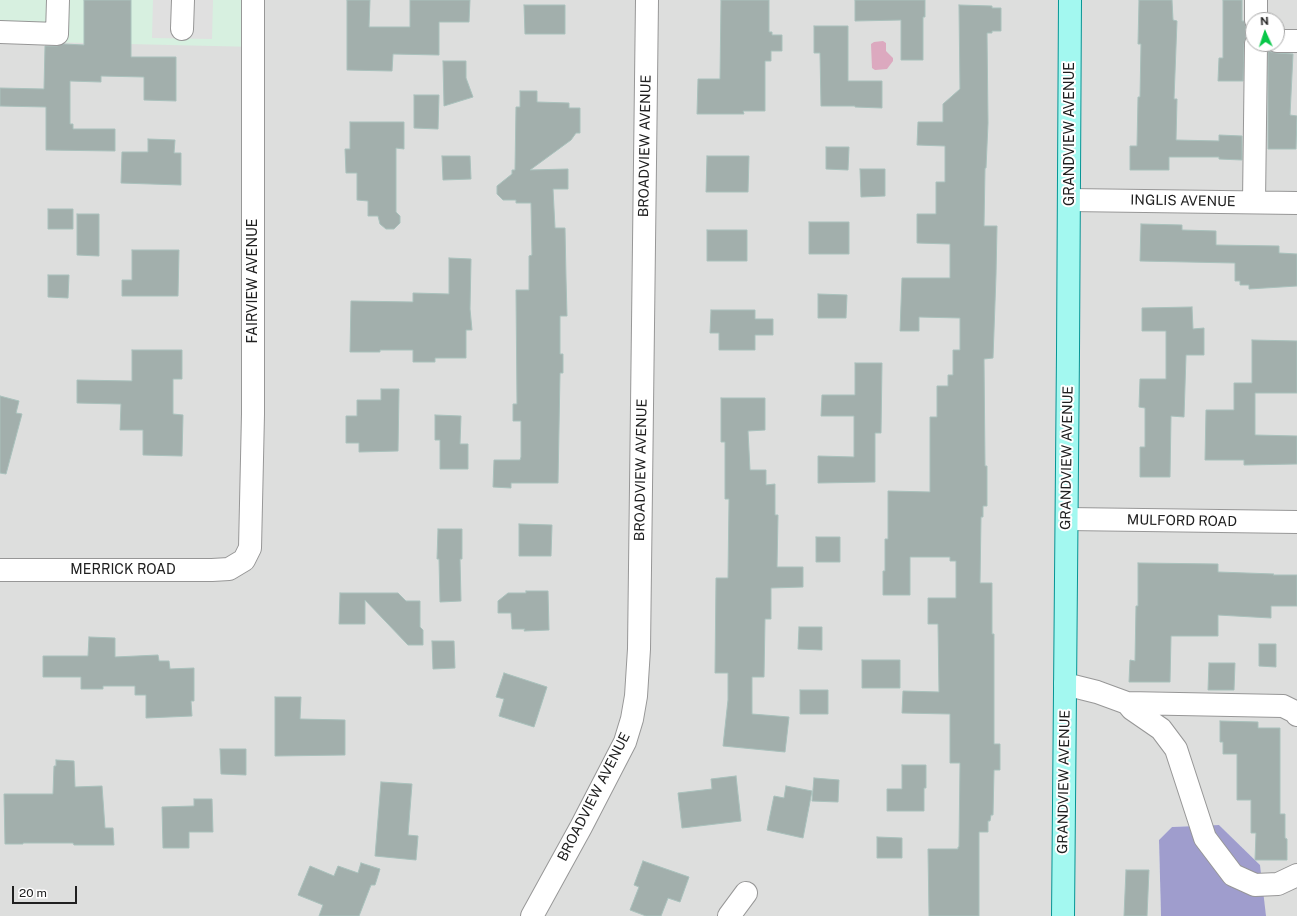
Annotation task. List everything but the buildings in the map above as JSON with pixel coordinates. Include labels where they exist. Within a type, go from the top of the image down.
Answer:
[{"type":"main road","name":"GRANDVIEW AVENUE","points":[[1063,916],[1070,0]]},
{"type":"street","points":[[0,32],[57,34],[58,0]]},
{"type":"street","points":[[182,0],[182,29]]},
{"type":"street","name":"FAIRVIEW AVENUE","points":[[244,560],[250,548],[251,534],[253,342],[253,0]]},
{"type":"street","name":"BROADVIEW AVENUE","points":[[532,916],[581,827],[625,742],[632,719],[636,696],[639,649],[647,0]]},
{"type":"street","points":[[1256,0],[1256,12]]},
{"type":"street","points":[[1285,41],[1297,41]]},
{"type":"street","points":[[1254,202],[1256,52]]},
{"type":"street","name":"INGLIS AVENUE","points":[[1069,200],[1297,203]]},
{"type":"street","name":"MULFORD ROAD","points":[[1067,519],[1297,522]]},
{"type":"street","name":"MERRICK ROAD","points":[[0,570],[212,570],[229,569],[244,560]]},
{"type":"street","points":[[1065,684],[1097,692],[1127,703],[1283,706],[1296,712],[1297,715]]},
{"type":"street","points":[[1127,703],[1132,709],[1161,729],[1176,749],[1205,838],[1233,875],[1255,885],[1278,884],[1297,874]]},
{"type":"street","points":[[729,916],[746,893]]},
{"type":"shaded area","points":[[0,0],[256,0],[256,47],[0,41]]},
{"type":"shaded area","points":[[153,0],[213,0],[212,39],[152,38]]},
{"type":"shaded area","points":[[256,0],[1297,0],[1297,916],[1265,915],[1260,865],[1219,825],[1172,827],[1159,840],[1161,916],[0,916],[0,41]]},
{"type":"shaded area","points":[[883,41],[886,43],[886,51],[893,58],[893,61],[887,69],[875,70],[872,68],[871,44],[874,42]]},
{"type":"shaded area","points":[[1219,825],[1260,865],[1266,916],[1161,916],[1159,840],[1172,827]]}]
